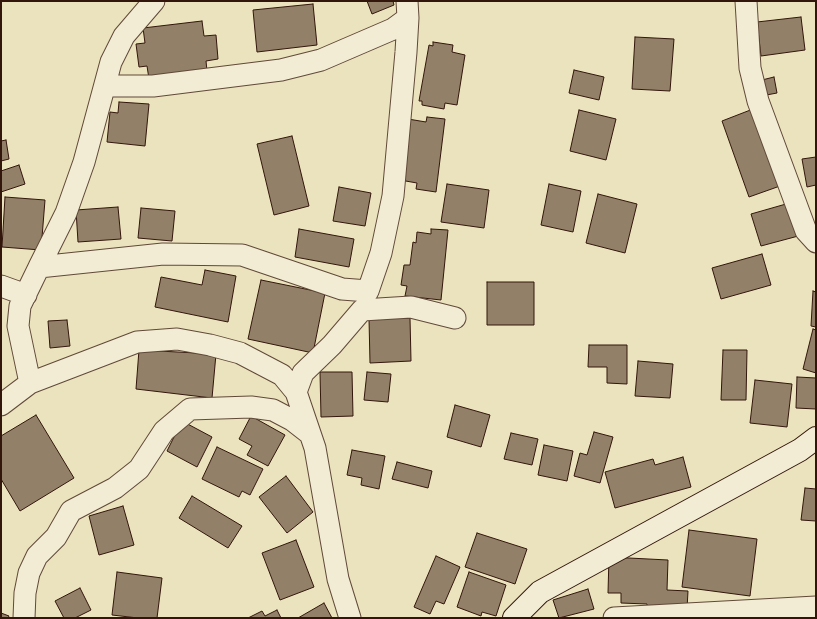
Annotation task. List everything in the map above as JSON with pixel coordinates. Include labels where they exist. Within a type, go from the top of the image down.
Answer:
[{"type":"main road","points":[[514,618],[540,592],[761,472],[800,450],[816,438]]},
{"type":"street","points":[[30,383],[18,326],[20,306],[66,213],[84,162],[111,62],[124,36],[154,1]]},
{"type":"street","points":[[746,1],[750,68],[758,101],[806,231],[816,242]]},
{"type":"street","points":[[105,86],[153,86],[281,70],[321,60],[394,29],[408,9]]},
{"type":"street","points":[[40,267],[163,254],[242,255],[342,289],[368,290],[381,253],[393,196],[408,9]]},
{"type":"street","points":[[1,286],[26,295]]},
{"type":"street","points":[[296,392],[303,373],[332,345],[362,310],[412,307],[455,318]]},
{"type":"street","points":[[1,405],[30,383],[137,342],[177,339],[210,345],[240,353],[282,375],[296,392],[315,448],[338,579],[350,618]]},
{"type":"street","points":[[24,618],[25,593],[29,573],[37,556],[56,537],[71,511],[115,488],[139,469],[164,431],[190,410],[251,407],[273,410],[292,420],[310,434]]},
{"type":"street","points":[[614,618],[816,607]]},
{"type":"building","points":[[367,1],[393,1],[394,5],[372,14]]},
{"type":"building","points":[[313,4],[317,45],[257,52],[253,10]]},
{"type":"building","points":[[801,17],[805,50],[761,56],[757,22]]},
{"type":"building","points":[[202,21],[204,36],[216,35],[218,59],[206,61],[207,71],[149,79],[147,66],[139,67],[136,44],[145,43],[143,28]]},
{"type":"building","points":[[635,37],[674,39],[670,91],[632,89]]},
{"type":"building","points":[[433,42],[453,45],[452,52],[465,55],[457,105],[445,103],[444,109],[422,105],[422,101],[419,101],[429,45],[433,46]]},
{"type":"building","points":[[574,70],[604,77],[599,100],[569,93]]},
{"type":"building","points":[[774,77],[777,93],[761,96],[758,81]]},
{"type":"building","points":[[119,102],[149,104],[145,146],[107,142],[110,112],[118,113]]},
{"type":"building","points":[[753,109],[780,186],[749,197],[722,121]]},
{"type":"building","points":[[579,110],[616,119],[606,160],[570,151]]},
{"type":"building","points":[[427,117],[445,119],[436,192],[416,189],[417,183],[400,180],[408,119],[426,122]]},
{"type":"building","points":[[292,136],[309,206],[274,215],[257,144]]},
{"type":"building","points":[[6,140],[9,159],[1,161],[1,141]]},
{"type":"building","points":[[816,157],[816,185],[807,187],[802,159]]},
{"type":"building","points":[[19,165],[25,184],[1,192],[1,171]]},
{"type":"building","points":[[447,184],[489,190],[484,228],[441,222]]},
{"type":"building","points":[[549,184],[581,191],[573,232],[541,225]]},
{"type":"building","points":[[339,187],[371,193],[365,226],[333,221]]},
{"type":"building","points":[[598,194],[637,204],[625,253],[586,243]]},
{"type":"building","points":[[5,197],[45,200],[41,250],[2,247]]},
{"type":"building","points":[[793,202],[802,235],[761,246],[751,214]]},
{"type":"building","points":[[118,207],[121,239],[78,242],[76,210]]},
{"type":"building","points":[[141,208],[175,211],[172,241],[138,238]]},
{"type":"building","points":[[299,229],[354,239],[349,267],[295,257]]},
{"type":"building","points":[[431,229],[448,230],[441,300],[405,296],[407,286],[401,285],[404,265],[410,265],[413,242],[416,243],[417,232],[431,234]]},
{"type":"building","points":[[762,254],[771,285],[721,299],[712,268]]},
{"type":"building","points":[[205,270],[236,276],[228,322],[155,307],[161,277],[202,285]]},
{"type":"building","points":[[261,280],[325,293],[313,353],[248,339]]},
{"type":"building","points":[[487,282],[534,282],[534,325],[487,325]]},
{"type":"building","points":[[813,291],[816,292],[816,327],[811,326]]},
{"type":"building","points":[[410,318],[411,361],[370,363],[369,319]]},
{"type":"building","points":[[67,320],[70,346],[50,348],[48,321]]},
{"type":"building","points":[[813,329],[816,330],[816,373],[803,369]]},
{"type":"building","points":[[589,345],[627,345],[627,384],[607,383],[607,367],[588,367]]},
{"type":"building","points":[[139,350],[216,354],[212,398],[136,389]]},
{"type":"building","points":[[723,350],[747,350],[746,400],[721,400]]},
{"type":"building","points":[[638,361],[673,364],[670,398],[635,396]]},
{"type":"building","points":[[320,372],[352,372],[353,416],[321,417]]},
{"type":"building","points":[[367,372],[391,374],[388,402],[364,400]]},
{"type":"building","points":[[797,377],[816,378],[816,409],[796,408]]},
{"type":"building","points":[[755,380],[792,384],[787,427],[750,423]]},
{"type":"building","points":[[455,405],[490,415],[481,447],[447,437]]},
{"type":"building","points":[[36,415],[74,478],[20,511],[1,479],[1,436]]},
{"type":"building","points":[[251,416],[285,435],[268,466],[247,455],[252,446],[239,439]]},
{"type":"building","points":[[182,421],[212,437],[197,467],[167,451]]},
{"type":"building","points":[[594,432],[613,437],[600,483],[574,476],[580,453],[587,455]]},
{"type":"building","points":[[511,433],[538,439],[532,465],[504,459]]},
{"type":"building","points":[[544,445],[573,451],[567,481],[538,475]]},
{"type":"building","points":[[217,447],[263,469],[250,495],[242,491],[239,497],[202,479]]},
{"type":"building","points":[[352,450],[385,456],[379,489],[361,485],[362,478],[347,475]]},
{"type":"building","points":[[683,457],[691,487],[615,508],[605,472],[653,459],[655,465]]},
{"type":"building","points":[[397,462],[432,471],[428,488],[392,479]]},
{"type":"building","points":[[286,476],[313,512],[287,533],[259,497]]},
{"type":"building","points":[[805,488],[816,489],[816,521],[801,520]]},
{"type":"building","points":[[192,496],[242,526],[228,548],[179,518]]},
{"type":"building","points":[[123,506],[134,545],[99,555],[89,516]]},
{"type":"building","points":[[689,530],[757,539],[750,596],[682,587]]},
{"type":"building","points":[[477,533],[527,549],[515,584],[465,567]]},
{"type":"building","points":[[296,540],[314,587],[280,600],[262,553]]},
{"type":"building","points":[[436,556],[460,567],[444,604],[436,601],[430,614],[414,607]]},
{"type":"building","points":[[609,557],[668,560],[667,590],[688,591],[687,609],[647,608],[647,604],[621,603],[621,593],[608,593]]},
{"type":"building","points":[[117,572],[162,578],[157,618],[138,618],[112,615]]},
{"type":"building","points":[[469,572],[506,585],[496,616],[482,612],[481,616],[457,607]]},
{"type":"building","points":[[80,588],[91,610],[75,618],[64,618],[55,601]]},
{"type":"building","points":[[588,589],[594,609],[559,618],[553,600]]},
{"type":"building","points":[[324,603],[332,618],[298,618]]},
{"type":"building","points":[[277,610],[281,618],[248,618],[262,611],[265,616]]},
{"type":"building","points":[[1,613],[9,616],[8,618],[1,618]]}]
